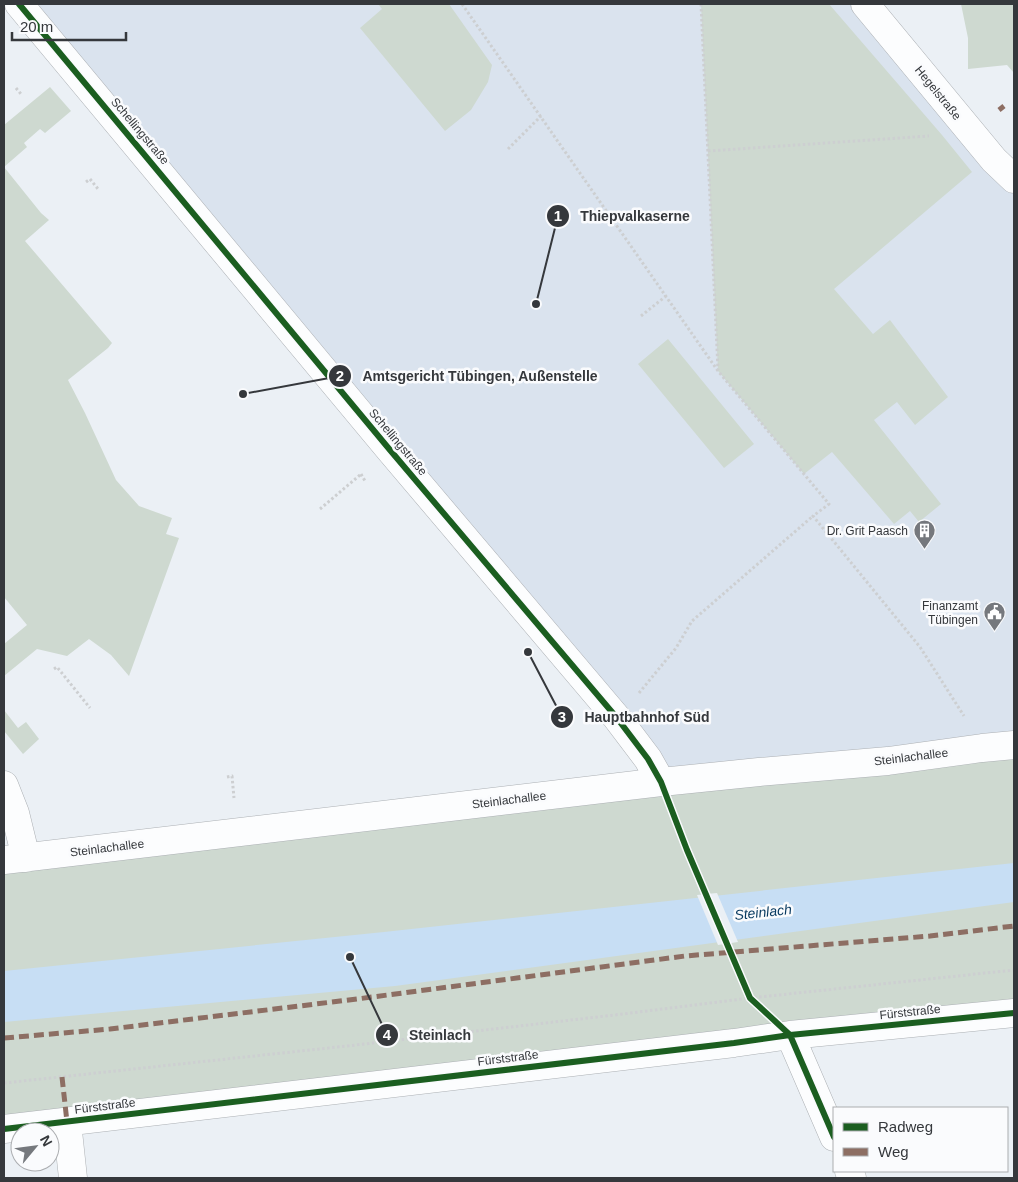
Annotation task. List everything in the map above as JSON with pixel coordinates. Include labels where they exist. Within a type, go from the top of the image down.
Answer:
[{"type":"street","name":"Schellingstraße","points":[[19,4],[390,450],[617,718],[648,759],[660,782]]},
{"type":"street","name":"Hegelstraße","points":[[865,4],[994,160],[1014,179]]},
{"type":"street","name":"Steinlachallee","points":[[15,859],[660,782],[888,761],[1014,745]]},
{"type":"street","points":[[4,785],[15,813],[15,859]]},
{"type":"street","name":"Fürststraße","points":[[4,1129],[790,1035],[1014,1013]]},
{"type":"street","points":[[790,1035],[833,1135]]},
{"type":"street","points":[[67,1122],[73,1178]]},
{"type":"path","points":[[462,4],[718,371],[829,504],[692,620],[676,648],[645,686]]},
{"type":"path","points":[[701,4],[718,371]]},
{"type":"path","points":[[16,88],[21,94]]},
{"type":"path","points":[[508,149],[541,116]]},
{"type":"path","points":[[708,151],[942,135],[960,120]]},
{"type":"path","points":[[86,182],[90,179],[98,189]]},
{"type":"path","points":[[641,316],[666,296]]},
{"type":"path","points":[[320,509],[360,475]]},
{"type":"path","points":[[813,516],[920,647],[968,720],[982,748]]},
{"type":"path","points":[[54,670],[57,667],[90,708]]},
{"type":"path","points":[[227,777],[232,776],[233,787]]},
{"type":"path","points":[[687,850],[747,990]]},
{"type":"path","points":[[4,1083],[386,1041],[750,998],[1014,970]]},
{"type":"shaded area","points":[[32,4],[855,4],[1014,193],[1014,738],[670,772]]},
{"type":"shaded area","points":[[378,4],[449,4],[492,65],[488,82],[471,110],[445,131],[360,28],[382,9]]},
{"type":"shaded area","points":[[701,4],[829,4],[972,172],[834,289],[873,334],[890,320],[948,397],[915,425],[897,402],[874,420],[941,504],[919,522],[910,511],[894,524],[832,452],[804,474],[718,371]]},
{"type":"shaded area","points":[[961,4],[1014,4],[1014,73],[1007,65],[968,69],[968,38]]},
{"type":"shaded area","points":[[50,87],[71,111],[45,133],[40,129],[24,143],[27,147],[4,167],[4,125]]},
{"type":"shaded area","points":[[4,167],[41,213],[49,220],[25,241],[112,343],[68,380],[116,480],[139,506],[172,518],[166,534],[179,538],[129,676],[111,655],[89,639],[67,656],[37,649],[4,676],[4,644],[27,625],[4,597]]},
{"type":"shaded area","points":[[668,339],[754,444],[724,468],[638,364]]},
{"type":"shaded area","points":[[4,710],[18,728],[26,722],[39,739],[23,754],[4,731]]},
{"type":"shaded area","points":[[1014,745],[1014,1013],[60,1123],[10,1122],[10,1128],[4,1129],[4,860]]},
{"type":"water","points":[[1014,863],[1014,902],[395,986],[4,1022],[4,971],[384,932]]},
{"type":"pier","points":[[717,893],[738,942],[718,945],[697,895]]},
{"type":"marked path","points":[[999,110],[1004,106]]},
{"type":"marked path","points":[[4,1038],[110,1029],[685,956],[930,936],[1014,926]]},
{"type":"marked path","points":[[62,1077],[67,1122]]},
{"type":"cycle path","points":[[19,4],[390,450],[617,718],[648,759],[661,782],[687,850],[750,998],[790,1035],[833,1135]]},
{"type":"cycle path","points":[[4,1129],[790,1035],[1014,1013]]},
{"type":"place","name":"Thiepvalkaserne","points":[[536,304]]},
{"type":"place","name":"Amtsgericht Tübingen, Außenstelle","points":[[243,394]]},
{"type":"place","name":"Dr. Grit Paasch","points":[[924,550]]},
{"type":"place","name":"Finanzamt Tübingen","points":[[994,632]]},
{"type":"place","name":"Hauptbahnhof Süd","points":[[528,652]]},
{"type":"place","name":"Steinlach","points":[[350,957]]}]
